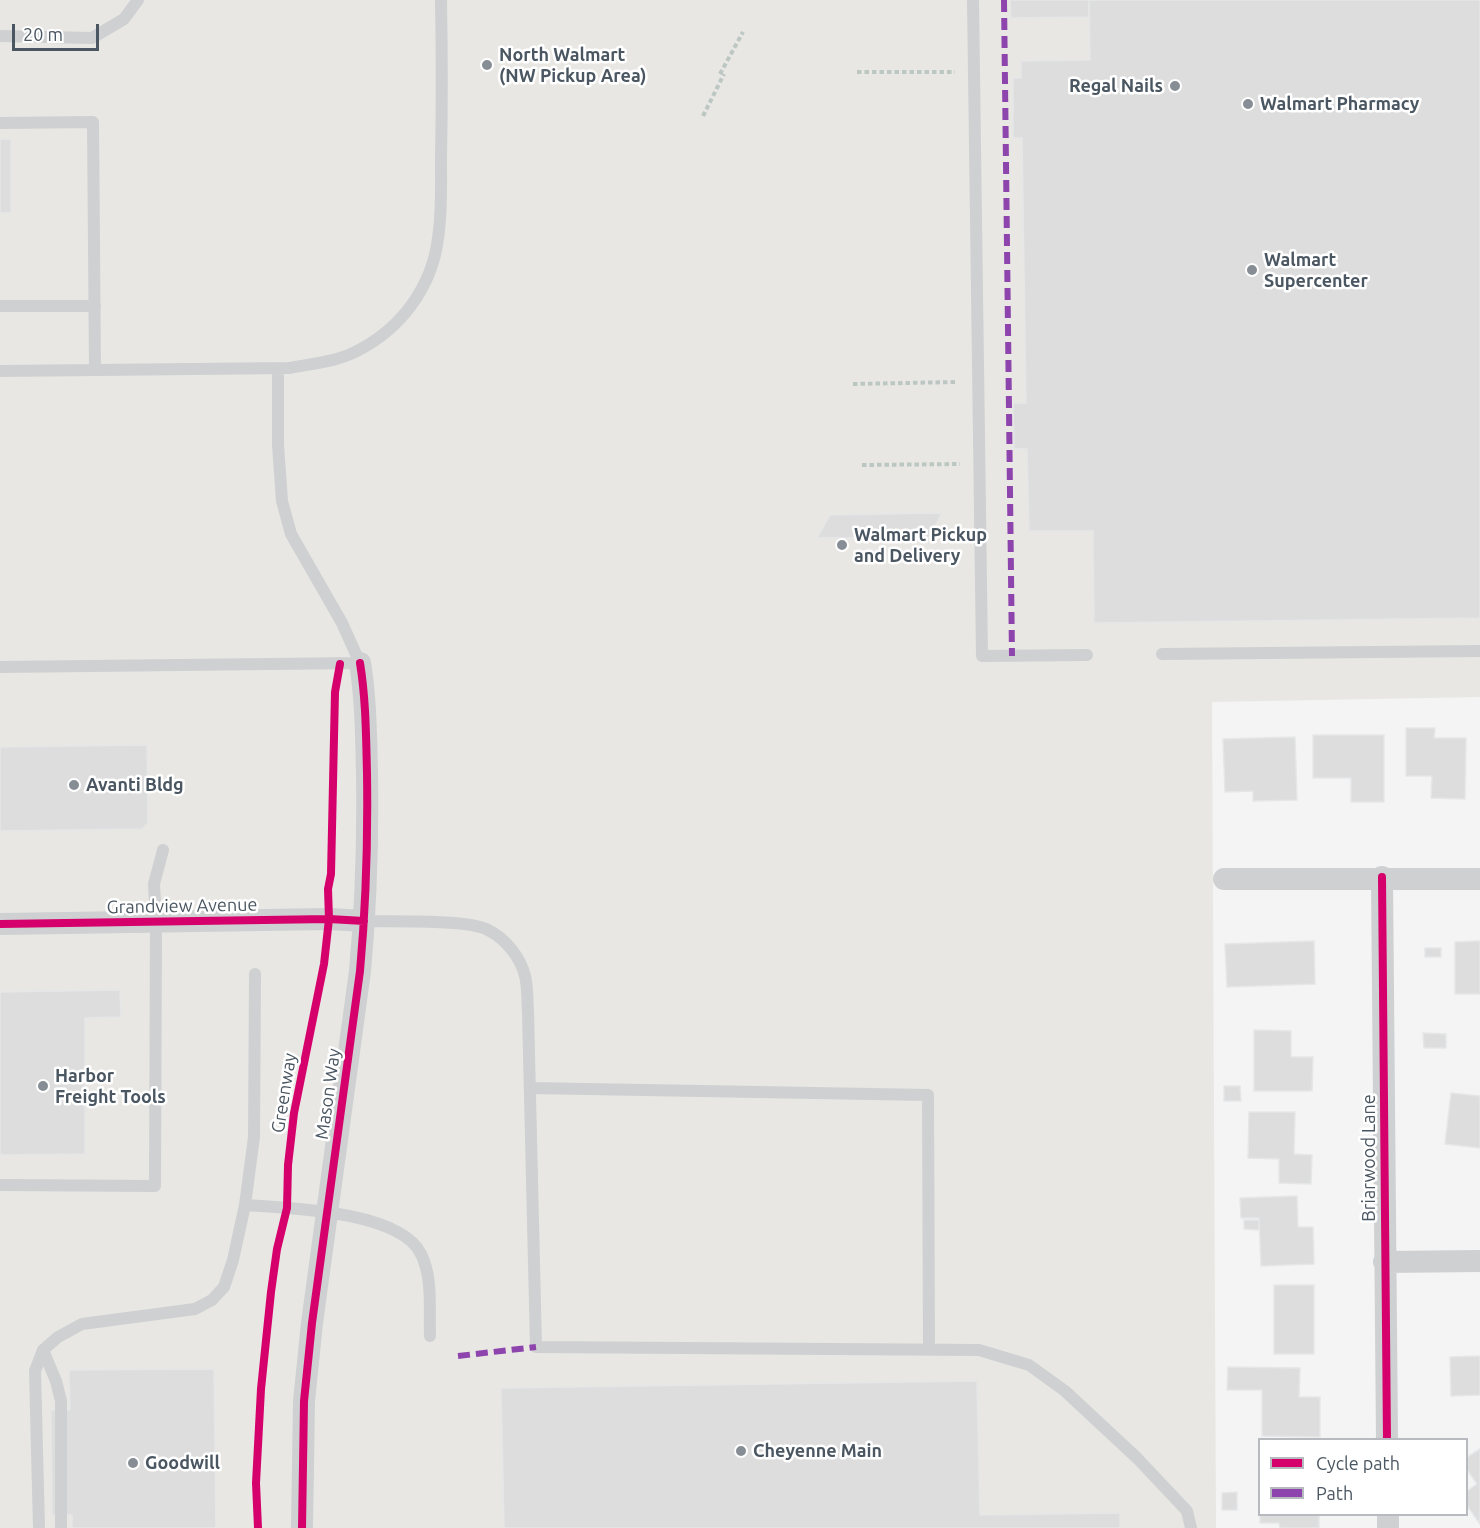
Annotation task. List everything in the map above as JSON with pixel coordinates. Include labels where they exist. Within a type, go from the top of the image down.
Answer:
[{"type":"street","name":"Mason Way","points":[[302,1528],[304,1401],[360,971],[364,921],[366,757],[365,697],[360,663]]},
{"type":"street","points":[[1224,879],[1382,877],[1480,879]]},
{"type":"street","name":"Briarwood Lane","points":[[1382,877],[1387,1438]]},
{"type":"street","name":"Grandview Avenue","points":[[0,924],[329,919],[364,921]]},
{"type":"street","points":[[1384,1262],[1480,1261]]},
{"type":"lane","points":[[0,36],[92,38],[124,19],[138,0]]},
{"type":"lane","points":[[0,371],[278,368],[324,362],[355,352],[389,330],[413,305],[431,268],[438,239],[441,191],[441,0]]},
{"type":"lane","points":[[973,0],[982,656],[1087,655]]},
{"type":"lane","points":[[0,123],[93,122],[95,370]]},
{"type":"lane","points":[[0,306],[95,306]]},
{"type":"lane","points":[[0,667],[360,663],[342,623],[291,534],[282,501],[278,445],[278,368]]},
{"type":"lane","points":[[1162,654],[1480,651]]},
{"type":"lane","points":[[0,1185],[155,1186],[156,921],[154,884],[163,850]]},
{"type":"lane","points":[[364,921],[469,924],[488,929],[506,943],[517,958],[525,975],[528,1012],[536,1347],[979,1350],[1029,1365],[1065,1391],[1137,1458],[1187,1511],[1191,1528]]},
{"type":"lane","points":[[39,1528],[35,1371],[43,1350],[58,1337],[82,1324],[195,1309],[212,1300],[224,1287],[233,1260],[245,1205],[254,1137],[255,974]]},
{"type":"lane","points":[[530,1088],[928,1095],[929,1349]]},
{"type":"lane","points":[[245,1205],[327,1213],[376,1223],[405,1235],[415,1244],[426,1269],[430,1335]]},
{"type":"lane","points":[[43,1350],[57,1381],[61,1401],[61,1528]]},
{"type":"path","points":[[703,116],[743,32]]},
{"type":"path","points":[[857,72],[955,72]]},
{"type":"path","points":[[853,384],[960,382]]},
{"type":"path","points":[[862,465],[962,464]]},
{"type":"shaded area","points":[[0,0],[1480,0],[1480,697],[1212,702],[1216,1528],[0,1528]]},
{"type":"building","points":[[1010,0],[1089,0],[1089,17],[1011,18]]},
{"type":"building","name":"Walmart Supercenter","points":[[1089,0],[1480,0],[1480,618],[1094,623],[1093,531],[1029,531],[1027,449],[1014,449],[1013,403],[1026,403],[1022,138],[1013,138],[1013,78],[1021,78],[1021,61],[1090,60]]},
{"type":"building","points":[[0,139],[11,139],[11,213],[0,213]]},
{"type":"building","points":[[942,513],[929,537],[817,538],[830,515]]},
{"type":"building","points":[[1406,728],[1435,728],[1434,738],[1466,738],[1465,799],[1431,798],[1432,776],[1406,776]]},
{"type":"building","points":[[1313,735],[1384,735],[1384,802],[1351,802],[1351,778],[1313,778]]},
{"type":"building","points":[[1295,737],[1297,800],[1253,801],[1253,791],[1225,792],[1223,739]]},
{"type":"building","name":"Avanti Bldg","points":[[147,745],[148,823],[142,829],[0,831],[0,747]]},
{"type":"building","points":[[1314,941],[1315,984],[1227,987],[1225,944]]},
{"type":"building","points":[[1480,941],[1480,994],[1455,994],[1455,942]]},
{"type":"building","points":[[1425,948],[1441,948],[1441,957],[1425,957]]},
{"type":"building","name":"Harbor Freight Tools","points":[[120,990],[121,1017],[85,1018],[85,1154],[0,1155],[0,992]]},
{"type":"building","points":[[1254,1030],[1291,1031],[1291,1057],[1313,1057],[1312,1091],[1254,1091]]},
{"type":"building","points":[[1423,1033],[1446,1034],[1446,1048],[1424,1048]]},
{"type":"building","points":[[1224,1086],[1240,1086],[1241,1101],[1224,1101]]},
{"type":"building","points":[[1451,1093],[1480,1096],[1480,1148],[1445,1144]]},
{"type":"building","points":[[1249,1112],[1295,1112],[1294,1154],[1312,1155],[1311,1184],[1279,1183],[1279,1159],[1248,1158]]},
{"type":"building","points":[[1297,1196],[1298,1227],[1313,1227],[1314,1264],[1261,1266],[1259,1218],[1241,1218],[1240,1198]]},
{"type":"building","points":[[1244,1220],[1259,1220],[1259,1230],[1244,1229]]},
{"type":"building","points":[[1274,1285],[1314,1285],[1314,1354],[1274,1354]]},
{"type":"building","points":[[1480,1356],[1480,1395],[1451,1396],[1450,1357]]},
{"type":"building","points":[[1228,1367],[1300,1368],[1299,1397],[1320,1397],[1320,1437],[1262,1436],[1262,1390],[1227,1390]]},
{"type":"building","name":"Goodwill","points":[[214,1369],[216,1528],[72,1528],[72,1515],[52,1515],[51,1410],[70,1410],[69,1370]]},
{"type":"building","name":"Cheyenne Main","points":[[977,1381],[980,1515],[1120,1513],[1120,1528],[504,1528],[501,1388]]},
{"type":"building","points":[[1480,1449],[1480,1524],[1468,1507],[1468,1491],[1477,1484],[1468,1471],[1468,1457]]},
{"type":"building","points":[[1237,1492],[1237,1510],[1222,1510],[1222,1493]]},
{"type":"building","points":[[1260,1516],[1319,1516],[1319,1528],[1280,1528],[1279,1523],[1260,1523]]},
{"type":"marked path","points":[[1004,0],[1012,656]]},
{"type":"marked path","points":[[458,1356],[536,1347]]},
{"type":"cycle path","points":[[302,1528],[304,1401],[312,1323],[360,971],[364,922],[367,773],[365,704],[360,663]]},
{"type":"cycle path","name":"Greenway","points":[[258,1528],[256,1483],[261,1389],[271,1292],[277,1249],[287,1208],[288,1165],[294,1113],[324,964],[329,919],[335,692],[340,664]]},
{"type":"cycle path","points":[[1382,877],[1387,1438]]},
{"type":"cycle path","points":[[0,924],[329,919],[364,921]]},
{"type":"place","name":"North Walmart (NW Pickup Area)","points":[[487,65]]},
{"type":"place","name":"Regal Nails","points":[[1175,86]]},
{"type":"place","name":"Walmart Pharmacy","points":[[1248,104]]},
{"type":"place","name":"Walmart Supercenter","points":[[1252,270]]},
{"type":"place","name":"Walmart Pickup and Delivery","points":[[842,545]]},
{"type":"place","name":"Avanti Bldg","points":[[74,785]]},
{"type":"place","name":"Harbor Freight Tools","points":[[43,1086]]},
{"type":"place","name":"Cheyenne Main","points":[[741,1451]]},
{"type":"place","name":"Goodwill","points":[[133,1463]]}]
